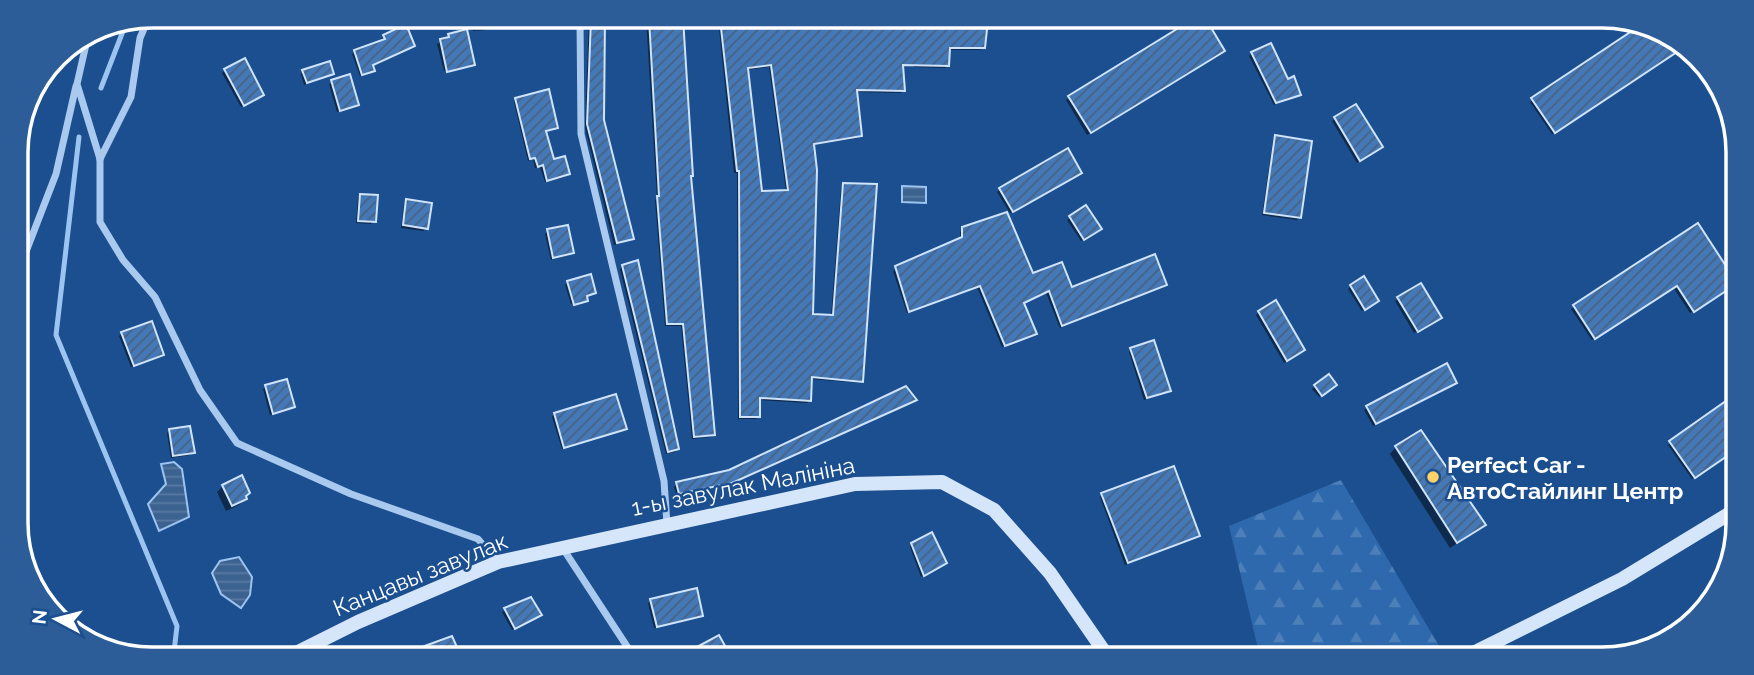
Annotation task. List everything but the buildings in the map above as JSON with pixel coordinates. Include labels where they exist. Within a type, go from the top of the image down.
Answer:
[{"type":"street","points":[[100,159],[131,97],[140,38],[144,28]]},
{"type":"street","points":[[580,28],[581,134],[664,481],[667,524]]},
{"type":"street","points":[[28,247],[56,174],[85,48]]},
{"type":"street","points":[[77,84],[100,159],[100,222],[122,260],[155,297],[200,390],[237,443],[351,494],[478,539],[498,562]]},
{"type":"street","name":"1-ы завулак Малініна","points":[[562,546],[855,484],[942,482],[994,510],[1050,573],[1101,647]]},
{"type":"street","points":[[1486,647],[1622,579],[1726,516]]},
{"type":"street","points":[[562,546],[627,647]]},
{"type":"street","name":"Канцавы завулак","points":[[308,647],[358,622],[498,562],[562,546]]},
{"type":"green space","points":[[1341,480],[1440,647],[1258,647],[1229,526]]},
{"type":"shaded area","points":[[902,186],[926,187],[926,203],[902,202]]},
{"type":"shaded area","points":[[174,462],[182,469],[189,517],[159,531],[148,504],[166,484],[161,464]]},
{"type":"shaded area","points":[[239,557],[252,577],[250,595],[241,608],[221,594],[212,573],[220,561]]},
{"type":"waterway","points":[[101,88],[123,31]]},
{"type":"waterway","points":[[79,137],[56,335],[177,626],[175,647]]},
{"type":"place","name":"Perfect Car - АвтоСтайлинг Центр","points":[[1433,477]]}]
